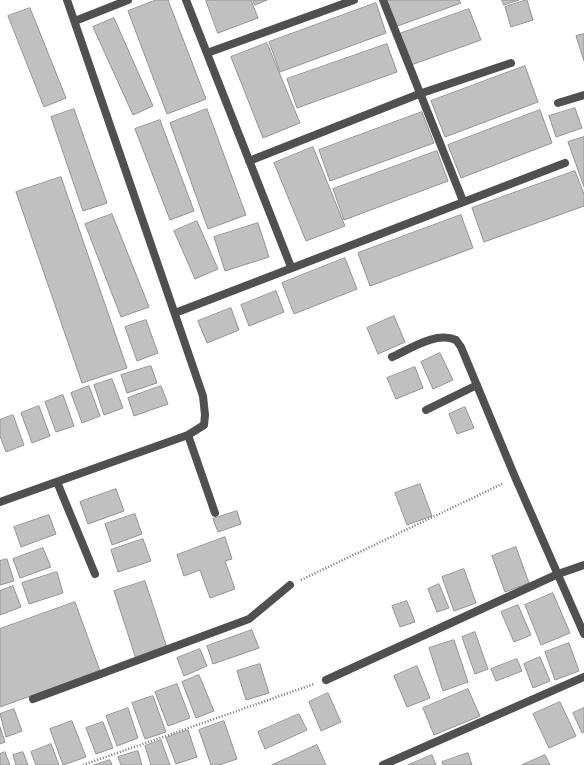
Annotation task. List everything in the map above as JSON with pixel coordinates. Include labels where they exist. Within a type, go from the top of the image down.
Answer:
[{"type":"street","points":[[0,502],[188,435],[204,425],[206,415],[203,396],[67,0]]},
{"type":"street","points":[[75,21],[128,0]]},
{"type":"street","points":[[186,0],[291,268]]},
{"type":"street","points":[[207,53],[354,0]]},
{"type":"street","points":[[383,0],[419,94],[463,201]]},
{"type":"street","points":[[249,161],[419,94],[511,63]]},
{"type":"street","points":[[558,103],[584,95]]},
{"type":"street","points":[[175,313],[565,163]]},
{"type":"street","points":[[392,357],[442,336],[450,337],[456,340],[461,347],[515,478],[584,634]]},
{"type":"street","points":[[426,410],[477,385]]},
{"type":"street","points":[[188,435],[216,513]]},
{"type":"street","points":[[57,482],[95,574]]},
{"type":"street","points":[[326,680],[558,574],[584,565]]},
{"type":"street","points":[[33,699],[249,619],[290,585]]},
{"type":"street","points":[[383,765],[584,677]]},
{"type":"path","points":[[290,585],[515,478]]},
{"type":"path","points":[[83,765],[326,680]]},
{"type":"building","points":[[156,0],[168,0],[206,99],[167,114],[128,11]]},
{"type":"building","points":[[206,0],[251,0],[258,18],[218,33]]},
{"type":"building","points":[[253,0],[267,0],[255,5]]},
{"type":"building","points":[[385,0],[459,0],[461,3],[395,27]]},
{"type":"building","points":[[502,0],[519,0],[504,5]]},
{"type":"building","points":[[527,0],[533,20],[511,27],[505,7]]},
{"type":"building","points":[[376,3],[386,33],[280,72],[269,42]]},
{"type":"building","points":[[30,8],[66,98],[44,107],[8,16]]},
{"type":"building","points":[[469,9],[481,40],[411,65],[399,34]]},
{"type":"building","points":[[114,18],[153,106],[133,115],[93,27]]},
{"type":"building","points":[[584,34],[584,61],[576,36]]},
{"type":"building","points":[[267,43],[300,123],[263,138],[231,57]]},
{"type":"building","points":[[387,44],[397,72],[297,108],[287,79]]},
{"type":"building","points":[[525,66],[538,102],[445,137],[431,101]]},
{"type":"building","points":[[575,108],[582,128],[556,137],[549,116]]},
{"type":"building","points":[[74,109],[107,203],[83,211],[51,117]]},
{"type":"building","points":[[207,109],[246,215],[208,229],[170,123]]},
{"type":"building","points":[[540,110],[552,143],[461,178],[448,145]]},
{"type":"building","points":[[422,112],[434,143],[330,181],[319,150]]},
{"type":"building","points":[[160,120],[194,211],[170,220],[135,129]]},
{"type":"building","points":[[584,137],[584,187],[568,142]]},
{"type":"building","points":[[313,147],[345,226],[306,241],[274,163]]},
{"type":"building","points":[[437,151],[448,181],[344,220],[333,189]]},
{"type":"building","points":[[575,171],[584,194],[584,206],[484,242],[472,208]]},
{"type":"building","points":[[61,177],[127,368],[82,383],[16,192]]},
{"type":"building","points":[[112,214],[149,307],[121,317],[85,224]]},
{"type":"building","points":[[461,215],[473,248],[370,286],[358,253]]},
{"type":"building","points":[[197,221],[218,269],[195,279],[174,231]]},
{"type":"building","points":[[258,223],[269,257],[225,271],[214,237]]},
{"type":"building","points":[[345,258],[357,289],[294,314],[282,283]]},
{"type":"building","points":[[276,291],[284,312],[249,326],[241,305]]},
{"type":"building","points":[[231,308],[239,330],[207,343],[198,321]]},
{"type":"building","points":[[394,316],[405,342],[378,354],[367,328]]},
{"type":"building","points":[[146,320],[158,353],[137,361],[125,327]]},
{"type":"building","points":[[440,353],[453,380],[433,389],[421,362]]},
{"type":"building","points":[[151,366],[157,383],[127,393],[121,375]]},
{"type":"building","points":[[415,367],[423,388],[396,399],[387,378]]},
{"type":"building","points":[[112,379],[123,408],[104,415],[94,385]]},
{"type":"building","points":[[89,386],[100,416],[82,423],[71,393]]},
{"type":"building","points":[[161,386],[168,404],[134,416],[128,398]]},
{"type":"building","points":[[63,395],[74,426],[56,432],[45,402]]},
{"type":"building","points":[[39,406],[50,436],[32,443],[21,413]]},
{"type":"building","points":[[465,407],[474,428],[457,434],[449,414]]},
{"type":"building","points":[[13,415],[24,445],[6,452],[0,436],[0,420]]},
{"type":"building","points":[[420,484],[432,516],[407,525],[395,493]]},
{"type":"building","points":[[116,489],[124,511],[88,524],[80,502]]},
{"type":"building","points":[[237,511],[241,524],[218,532],[213,519]]},
{"type":"building","points":[[135,514],[142,534],[112,545],[105,524]]},
{"type":"building","points":[[49,515],[56,534],[21,547],[14,527]]},
{"type":"building","points":[[225,537],[232,559],[225,561],[235,589],[210,598],[200,570],[184,576],[177,555]]},
{"type":"building","points":[[143,539],[151,561],[118,572],[111,550]]},
{"type":"building","points":[[516,547],[529,583],[505,592],[492,556]]},
{"type":"building","points":[[43,548],[51,567],[20,578],[13,559]]},
{"type":"building","points":[[7,559],[14,581],[0,585],[0,561]]},
{"type":"building","points":[[464,569],[476,603],[454,611],[442,577]]},
{"type":"building","points":[[57,572],[63,593],[29,604],[22,583]]},
{"type":"building","points":[[145,581],[167,648],[136,659],[114,591]]},
{"type":"building","points":[[439,584],[449,608],[437,612],[428,589]]},
{"type":"building","points":[[13,586],[21,607],[0,615],[0,591]]},
{"type":"building","points":[[553,593],[570,633],[541,645],[525,605]]},
{"type":"building","points":[[407,601],[415,622],[400,627],[392,606]]},
{"type":"building","points":[[75,602],[100,671],[0,707],[0,629]]},
{"type":"building","points":[[518,605],[531,635],[514,642],[501,612]]},
{"type":"building","points":[[252,630],[259,648],[213,664],[207,646]]},
{"type":"building","points":[[475,632],[488,669],[475,674],[462,637]]},
{"type":"building","points":[[454,640],[468,682],[443,691],[429,648]]},
{"type":"building","points":[[569,643],[579,671],[555,680],[545,652]]},
{"type":"building","points":[[200,649],[207,666],[184,676],[177,658]]},
{"type":"building","points":[[540,657],[550,681],[533,688],[524,664]]},
{"type":"building","points":[[517,659],[522,671],[496,681],[491,669]]},
{"type":"building","points":[[260,664],[269,693],[246,700],[237,671]]},
{"type":"building","points":[[417,666],[430,698],[407,707],[394,676]]},
{"type":"building","points":[[199,675],[214,711],[196,718],[182,682]]},
{"type":"building","points":[[177,684],[190,718],[168,726],[155,692]]},
{"type":"building","points":[[468,689],[480,716],[434,735],[423,708]]},
{"type":"building","points":[[328,693],[341,722],[321,731],[309,702]]},
{"type":"building","points":[[153,696],[166,732],[145,739],[132,703]]},
{"type":"building","points":[[560,702],[576,736],[549,748],[533,714]]},
{"type":"building","points":[[128,708],[138,738],[117,746],[106,716]]},
{"type":"building","points":[[584,708],[584,732],[582,733],[573,713]]},
{"type":"building","points":[[14,709],[22,731],[6,737],[0,714]]},
{"type":"building","points":[[299,714],[307,730],[265,749],[258,732]]},
{"type":"building","points":[[72,721],[86,757],[63,765],[50,729]]},
{"type":"building","points":[[224,721],[237,759],[219,765],[211,765],[199,730]]},
{"type":"building","points":[[103,722],[113,748],[96,754],[86,728]]},
{"type":"building","points":[[0,727],[5,742],[0,744]]},
{"type":"building","points":[[188,730],[197,757],[176,764],[166,738]]},
{"type":"building","points":[[161,740],[170,765],[151,765],[145,746]]},
{"type":"building","points":[[51,744],[59,765],[36,765],[31,752]]},
{"type":"building","points":[[317,745],[326,765],[272,765]]},
{"type":"building","points":[[138,751],[142,765],[121,765],[118,757]]},
{"type":"building","points":[[5,752],[10,765],[0,765],[0,754]]},
{"type":"building","points":[[23,752],[28,765],[16,765],[13,755]]},
{"type":"building","points":[[468,753],[472,765],[443,765],[442,762]]},
{"type":"building","points":[[432,755],[436,765],[408,765]]},
{"type":"building","points":[[545,755],[550,765],[522,765]]},
{"type":"building","points":[[110,760],[112,765],[94,765]]}]
